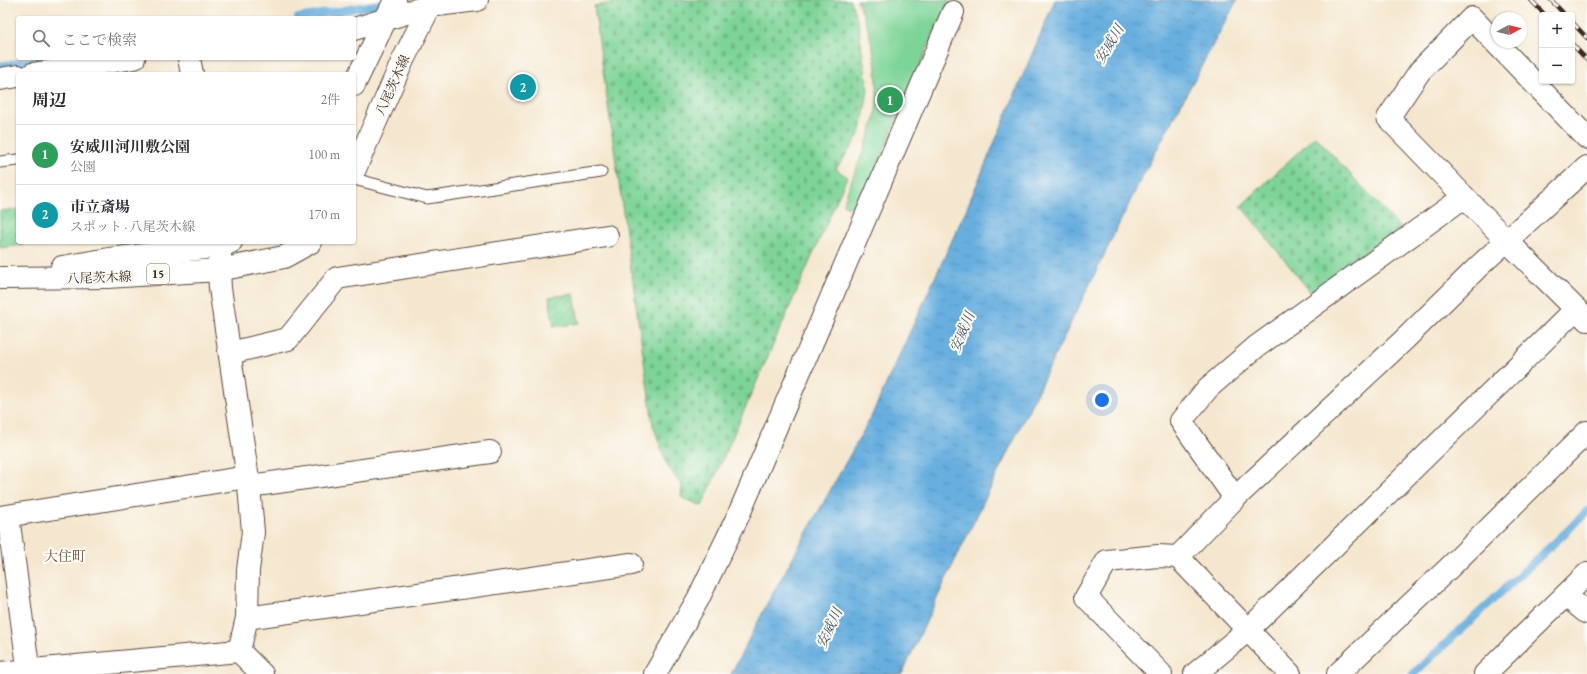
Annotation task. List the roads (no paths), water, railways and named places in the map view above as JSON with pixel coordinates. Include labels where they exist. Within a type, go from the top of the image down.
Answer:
[{"type":"street","points":[[356,28],[391,10],[431,3],[477,0]]},
{"type":"street","name":"八尾茨木線","points":[[356,166],[403,60],[431,3]]},
{"type":"street","points":[[356,81],[391,10]]},
{"type":"street","points":[[655,674],[698,599],[739,514],[953,12]]},
{"type":"street","points":[[1194,674],[1248,630],[1582,314],[1506,240],[1388,118],[1420,71],[1472,18],[1587,138]]},
{"type":"street","points":[[45,72],[121,60]]},
{"type":"street","points":[[189,60],[192,72]]},
{"type":"street","points":[[0,79],[16,76]]},
{"type":"street","points":[[1178,557],[1235,498],[1405,339],[1506,240],[1587,167]]},
{"type":"street","points":[[1235,498],[1181,421],[1208,388],[1256,347],[1464,197]]},
{"type":"street","points":[[230,352],[288,338],[338,278],[606,236]]},
{"type":"street","name":"八尾茨木線","points":[[0,278],[109,259],[218,244]]},
{"type":"street","points":[[225,244],[219,270],[220,288],[248,482],[253,532],[248,570],[247,618],[239,651]]},
{"type":"street","name":"八尾茨木線","points":[[0,278],[107,277],[219,270],[284,257],[307,244]]},
{"type":"street","points":[[1338,674],[1451,566],[1587,432]]},
{"type":"street","points":[[29,673],[4,517],[248,482],[490,452]]},
{"type":"street","points":[[1161,674],[1086,597],[1107,561],[1158,556],[1178,557],[1290,674]]},
{"type":"street","points":[[247,618],[631,564]]},
{"type":"street","points":[[1497,670],[1587,574]]},
{"type":"street","points":[[1566,596],[1587,613]]},
{"type":"street","points":[[0,673],[29,673],[239,651]]},
{"type":"street","points":[[239,651],[262,674]]},
{"type":"lane","points":[[0,162],[16,160]]},
{"type":"lane","points":[[356,179],[427,198],[601,172]]},
{"type":"water","name":"安威川","points":[[1055,0],[1237,0],[1142,177],[946,579],[902,674],[731,674],[768,602],[870,419],[965,212]]},
{"type":"waterway","points":[[310,16],[392,2]]},
{"type":"waterway","points":[[0,66],[37,60]]},
{"type":"waterway","points":[[1413,674],[1587,511]]},
{"type":"railway","points":[[1531,0],[1542,12]]},
{"type":"railway","points":[[1551,0],[1562,12]]},
{"type":"railway","points":[[1575,25],[1587,38]]},
{"type":"railway","points":[[1575,47],[1587,60]]},
{"type":"place","name":"市立斎場","points":[[523,87]]},
{"type":"place","name":"安威川河川敷公園","points":[[890,100]]},
{"type":"district","name":"大住町","points":[[65,556]]}]
